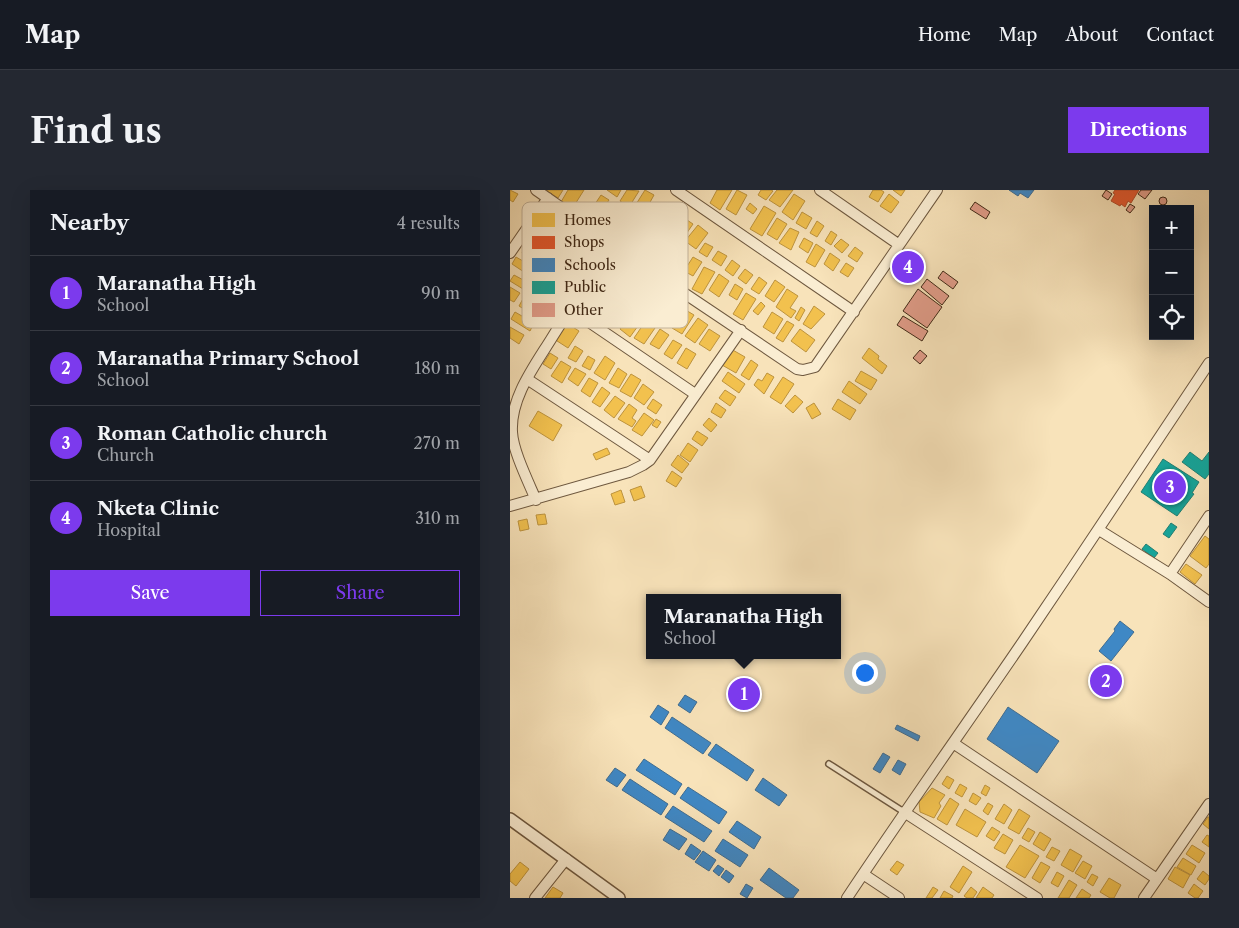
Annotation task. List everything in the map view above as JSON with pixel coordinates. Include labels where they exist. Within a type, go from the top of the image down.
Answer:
[{"type":"street","points":[[536,190],[554,202]]},
{"type":"street","points":[[676,190],[854,312]]},
{"type":"street","points":[[820,190],[898,244]]},
{"type":"street","points":[[688,295],[797,369],[803,370],[815,366],[937,190]]},
{"type":"street","points":[[545,202],[548,198]]},
{"type":"street","points":[[510,253],[522,236]]},
{"type":"street","points":[[536,500],[513,442],[514,409],[527,379],[558,328]]},
{"type":"street","points":[[598,328],[695,394]]},
{"type":"street","points":[[510,506],[629,472],[650,460],[741,330]]},
{"type":"street","points":[[847,898],[904,812],[1099,530],[1209,364]]},
{"type":"street","points":[[527,379],[650,460]]},
{"type":"street","points":[[1170,574],[1209,516]]},
{"type":"street","points":[[1099,530],[1170,574],[1209,602]]},
{"type":"street","points":[[953,743],[1157,879]]},
{"type":"street","points":[[1144,898],[1209,804]]},
{"type":"street","points":[[904,812],[1037,898]]},
{"type":"street","points":[[510,819],[619,898]]},
{"type":"street","points":[[536,898],[566,859]]},
{"type":"street","points":[[863,874],[899,898]]},
{"type":"lane","points":[[829,764],[904,812]]},
{"type":"building: Homes","points":[[510,190],[518,194],[513,202],[510,200]]},
{"type":"building: Homes","points":[[548,190],[563,190],[558,198]]},
{"type":"building: Homes","points":[[568,190],[584,190],[576,202],[561,202]]},
{"type":"building: Homes","points":[[607,190],[621,190],[617,197]]},
{"type":"building: Homes","points":[[627,190],[639,191],[632,202],[620,201]]},
{"type":"building: Homes","points":[[645,190],[654,195],[650,202],[637,202]]},
{"type":"building: Homes","points":[[717,190],[732,190],[720,210],[710,203]]},
{"type":"building: Homes","points":[[737,190],[747,195],[736,215],[726,209]]},
{"type":"building: Homes","points":[[761,190],[773,191],[766,200],[758,195]]},
{"type":"building: Homes","points":[[777,190],[793,190],[780,207],[769,200]]},
{"type":"building: Homes","points":[[873,190],[884,192],[878,202],[869,197]]},
{"type":"building: Homes","points":[[893,190],[905,190],[901,196]]},
{"type":"building: Homes","points":[[794,194],[805,201],[793,220],[782,212]]},
{"type":"building: Homes","points":[[889,194],[899,202],[891,213],[880,206]]},
{"type":"building: Homes","points":[[601,195],[609,200],[608,202],[596,202]]},
{"type":"building: Homes","points":[[750,203],[757,209],[753,214],[746,209]]},
{"type":"building: Homes","points":[[764,206],[776,213],[762,236],[750,229]]},
{"type":"building: Homes","points":[[802,212],[812,218],[806,229],[796,223]]},
{"type":"building: Homes","points":[[777,218],[787,224],[777,240],[767,234]]},
{"type":"building: Homes","points":[[688,221],[693,224],[688,231]]},
{"type":"building: Homes","points":[[817,221],[824,226],[817,237],[810,233]]},
{"type":"building: Homes","points":[[698,225],[708,233],[696,249],[688,243],[688,237]]},
{"type":"building: Homes","points":[[790,228],[799,232],[791,250],[779,243]]},
{"type":"building: Homes","points":[[831,231],[837,235],[831,245],[825,241]]},
{"type":"building: Homes","points":[[804,238],[813,243],[808,253],[799,247]]},
{"type":"building: Homes","points":[[841,239],[849,245],[842,253],[834,246]]},
{"type":"building: Homes","points":[[705,243],[713,247],[707,257],[699,252]]},
{"type":"building: Homes","points":[[816,244],[825,250],[815,267],[806,262]]},
{"type":"building: Homes","points":[[855,247],[863,253],[857,262],[848,256]]},
{"type":"building: Homes","points":[[718,251],[727,256],[721,266],[712,260]]},
{"type":"building: Homes","points":[[830,253],[840,260],[833,271],[824,264]]},
{"type":"building: Homes","points":[[516,257],[522,260],[522,271],[512,264]]},
{"type":"building: Homes","points":[[693,257],[702,262],[693,276],[688,273],[688,265]]},
{"type":"building: Homes","points":[[732,260],[740,266],[733,276],[725,270]]},
{"type":"building: Homes","points":[[846,263],[854,268],[848,277],[840,272]]},
{"type":"building: Homes","points":[[704,267],[715,272],[702,294],[692,289]]},
{"type":"building: Homes","points":[[745,269],[753,275],[746,284],[738,278]]},
{"type":"building: Homes","points":[[719,274],[729,281],[719,297],[709,290]]},
{"type":"building: Homes","points":[[514,275],[522,279],[522,288],[510,281]]},
{"type":"building: Homes","points":[[759,277],[767,283],[759,294],[751,289]]},
{"type":"building: Homes","points":[[775,280],[785,287],[774,302],[765,296]]},
{"type":"building: Homes","points":[[735,284],[743,289],[737,300],[729,295]]},
{"type":"building: Homes","points":[[510,287],[520,293],[514,302],[510,300]]},
{"type":"building: Homes","points":[[787,289],[798,296],[790,308],[796,311],[791,318],[776,307]]},
{"type":"building: Homes","points":[[746,293],[756,299],[743,320],[733,314]]},
{"type":"building: Homes","points":[[761,302],[765,306],[758,315],[753,311]]},
{"type":"building: Homes","points":[[814,306],[825,314],[811,329],[803,324]]},
{"type":"building: Homes","points":[[801,307],[805,310],[799,321],[795,318]]},
{"type":"building: Homes","points":[[688,311],[694,315],[688,324]]},
{"type":"building: Homes","points":[[515,312],[522,316],[522,326],[511,319]]},
{"type":"building: Homes","points":[[772,312],[783,319],[774,334],[763,327]]},
{"type":"building: Homes","points":[[698,318],[708,325],[695,343],[685,336]]},
{"type":"building: Homes","points":[[787,321],[794,325],[783,342],[776,338]]},
{"type":"building: Homes","points":[[510,327],[524,335],[519,344],[510,338]]},
{"type":"building: Homes","points":[[561,328],[574,328],[579,331],[568,348],[554,339]]},
{"type":"building: Homes","points":[[621,328],[636,328],[630,337]]},
{"type":"building: Homes","points":[[641,328],[655,328],[644,344],[634,338]]},
{"type":"building: Homes","points":[[672,328],[686,328],[682,334]]},
{"type":"building: Homes","points":[[660,329],[669,335],[659,349],[650,344]]},
{"type":"building: Homes","points":[[709,329],[720,336],[710,351],[699,344]]},
{"type":"building: Homes","points":[[800,329],[815,340],[806,352],[791,341]]},
{"type":"building: Homes","points":[[673,340],[682,345],[672,359],[664,354]]},
{"type":"building: Homes","points":[[575,346],[583,351],[576,362],[568,358]]},
{"type":"building: Homes","points":[[686,348],[696,354],[687,369],[677,363]]},
{"type":"building: Homes","points":[[869,348],[887,366],[882,374],[862,358]]},
{"type":"building: Homes","points":[[731,349],[745,357],[736,373],[722,365]]},
{"type":"building: Homes","points":[[550,353],[558,358],[551,369],[543,364]]},
{"type":"building: Homes","points":[[588,356],[595,360],[590,370],[582,366]]},
{"type":"building: Homes","points":[[605,356],[615,363],[605,380],[594,373]]},
{"type":"building: Homes","points":[[751,360],[758,365],[749,380],[741,375]]},
{"type":"building: Homes","points":[[561,361],[571,367],[562,383],[551,376]]},
{"type":"building: Homes","points":[[575,368],[586,374],[578,386],[568,379]]},
{"type":"building: Homes","points":[[618,368],[627,374],[619,388],[609,383]]},
{"type":"building: Homes","points":[[861,371],[877,380],[871,390],[855,381]]},
{"type":"building: Homes","points":[[728,372],[745,384],[739,393],[722,381]]},
{"type":"building: Homes","points":[[767,373],[774,377],[764,394],[754,385],[758,379],[762,381]]},
{"type":"building: Homes","points":[[631,374],[641,380],[631,397],[620,391]]},
{"type":"building: Homes","points":[[783,377],[794,384],[781,404],[770,397]]},
{"type":"building: Homes","points":[[589,378],[598,383],[590,397],[581,391]]},
{"type":"building: Homes","points":[[849,381],[867,394],[860,404],[842,392]]},
{"type":"building: Homes","points":[[643,384],[654,392],[644,405],[634,398]]},
{"type":"building: Homes","points":[[602,387],[610,393],[600,407],[592,402]]},
{"type":"building: Homes","points":[[725,390],[736,397],[730,406],[719,398]]},
{"type":"building: Homes","points":[[795,395],[803,402],[793,413],[785,406]]},
{"type":"building: Homes","points":[[615,396],[625,403],[614,418],[604,410]]},
{"type":"building: Homes","points":[[653,399],[662,405],[656,414],[647,408]]},
{"type":"building: Homes","points":[[838,399],[856,410],[850,420],[832,409]]},
{"type":"building: Homes","points":[[716,403],[726,410],[721,418],[711,412]]},
{"type":"building: Homes","points":[[814,403],[821,414],[812,419],[806,408]]},
{"type":"building: Homes","points":[[629,404],[637,410],[632,418],[636,421],[632,427],[618,419]]},
{"type":"building: Homes","points":[[538,411],[562,425],[553,441],[529,426]]},
{"type":"building: Homes","points":[[644,413],[654,420],[642,436],[632,430]]},
{"type":"building: Homes","points":[[709,418],[717,425],[711,432],[703,425]]},
{"type":"building: Homes","points":[[656,419],[661,422],[657,428],[652,425]]},
{"type":"building: Homes","points":[[697,431],[708,438],[702,446],[692,439]]},
{"type":"building: Homes","points":[[688,443],[698,450],[690,462],[680,455]]},
{"type":"building: Homes","points":[[607,448],[610,454],[596,460],[593,454]]},
{"type":"building: Homes","points":[[678,455],[689,464],[682,473],[671,465]]},
{"type":"building: Homes","points":[[672,471],[682,478],[676,487],[666,481]]},
{"type":"building: Homes","points":[[641,486],[645,497],[634,501],[630,490]]},
{"type":"building: Homes","points":[[621,490],[625,502],[615,505],[611,494]]},
{"type":"building: Homes","points":[[545,514],[547,524],[538,525],[536,515]]},
{"type":"building: Homes","points":[[527,519],[529,529],[520,531],[518,521]]},
{"type":"building: Homes","points":[[1205,536],[1209,539],[1209,564],[1206,568],[1190,556]]},
{"type":"building: Homes","points":[[1186,564],[1202,575],[1195,584],[1180,572]]},
{"type":"building: Homes","points":[[947,776],[954,780],[949,789],[942,784]]},
{"type":"building: Homes","points":[[960,784],[967,788],[962,797],[955,793]]},
{"type":"building: Homes","points":[[985,785],[990,788],[986,796],[981,793]]},
{"type":"building: Homes","points":[[932,788],[945,795],[939,803],[941,806],[934,818],[920,812],[919,802]]},
{"type":"building: Homes","points":[[973,793],[981,798],[976,805],[969,801]]},
{"type":"building: Homes","points":[[950,798],[959,804],[947,825],[937,819]]},
{"type":"building: Homes","points":[[988,803],[993,806],[988,815],[983,811]]},
{"type":"building: Homes","points":[[1004,804],[1012,810],[1004,824],[995,819]]},
{"type":"building: Homes","points":[[965,809],[986,822],[977,837],[956,825]]},
{"type":"building: Homes","points":[[1019,809],[1030,816],[1019,834],[1008,828]]},
{"type":"building: Homes","points":[[1209,817],[1209,829],[1203,824]]},
{"type":"building: Homes","points":[[992,827],[1000,832],[994,841],[986,836]]},
{"type":"building: Homes","points":[[1028,828],[1035,832],[1029,842],[1022,838]]},
{"type":"building: Homes","points":[[1040,832],[1051,839],[1044,851],[1033,844]]},
{"type":"building: Homes","points":[[1003,834],[1013,840],[1005,854],[994,848]]},
{"type":"building: Homes","points":[[1207,835],[1209,836],[1209,847],[1202,842]]},
{"type":"building: Homes","points":[[1020,845],[1039,856],[1025,878],[1006,867]]},
{"type":"building: Homes","points":[[1192,845],[1205,853],[1199,863],[1186,854]]},
{"type":"building: Homes","points":[[1052,847],[1060,851],[1054,861],[1046,857]]},
{"type":"building: Homes","points":[[1070,849],[1082,856],[1073,872],[1061,865]]},
{"type":"building: Homes","points":[[1183,858],[1196,866],[1191,875],[1177,867]]},
{"type":"building: Homes","points":[[897,861],[904,865],[897,875],[890,870]]},
{"type":"building: Homes","points":[[1083,861],[1092,866],[1085,879],[1075,873]]},
{"type":"building: Homes","points":[[520,862],[529,869],[516,886],[510,881],[510,874]]},
{"type":"building: Homes","points":[[1041,862],[1050,867],[1040,883],[1032,878]]},
{"type":"building: Homes","points":[[963,866],[972,872],[959,893],[950,887]]},
{"type":"building: Homes","points":[[1175,867],[1190,875],[1183,888],[1168,879]]},
{"type":"building: Homes","points":[[1203,871],[1209,876],[1205,885],[1197,879]]},
{"type":"building: Homes","points":[[1057,872],[1064,876],[1058,887],[1051,883]]},
{"type":"building: Homes","points":[[1092,874],[1098,877],[1093,886],[1087,882]]},
{"type":"building: Homes","points":[[1109,878],[1121,885],[1114,898],[1110,898],[1100,892]]},
{"type":"building: Homes","points":[[1069,880],[1077,885],[1069,898],[1058,898]]},
{"type":"building: Homes","points":[[1194,884],[1203,891],[1198,898],[1188,893]]},
{"type":"building: Homes","points":[[553,887],[563,893],[560,898],[545,898]]},
{"type":"building: Homes","points":[[933,887],[938,890],[932,898],[926,898]]},
{"type":"building: Homes","points":[[971,887],[977,892],[973,898],[967,898],[964,896]]},
{"type":"building: Homes","points":[[983,887],[994,895],[992,898],[976,898]]},
{"type":"building: Homes","points":[[1082,889],[1091,895],[1089,898],[1076,898]]},
{"type":"building: Homes","points":[[944,891],[953,896],[952,898],[940,898]]},
{"type":"building: Shops","points":[[1115,190],[1139,190],[1131,203],[1128,201],[1125,207],[1111,201]]},
{"type":"building: Schools","points":[[1009,190],[1034,190],[1028,198],[1020,193],[1018,196]]},
{"type":"building: Schools","points":[[1120,621],[1134,632],[1111,661],[1099,651],[1115,631],[1114,629]]},
{"type":"building: Schools","points":[[685,695],[697,702],[690,713],[678,705]]},
{"type":"building: Schools","points":[[658,705],[669,712],[661,725],[650,717]]},
{"type":"building: Schools","points":[[1008,707],[1059,741],[1037,773],[987,739]]},
{"type":"building: Schools","points":[[672,717],[711,743],[703,754],[665,728]]},
{"type":"building: Schools","points":[[897,725],[920,736],[918,741],[895,729]]},
{"type":"building: Schools","points":[[716,744],[754,770],[747,781],[708,755]]},
{"type":"building: Schools","points":[[883,753],[890,757],[880,773],[873,769]]},
{"type":"building: Schools","points":[[644,759],[682,784],[675,795],[636,770]]},
{"type":"building: Schools","points":[[898,760],[906,764],[900,775],[892,770]]},
{"type":"building: Schools","points":[[615,768],[626,775],[617,787],[606,780]]},
{"type":"building: Schools","points":[[763,778],[787,795],[779,806],[755,790]]},
{"type":"building: Schools","points":[[630,779],[668,804],[661,815],[622,790]]},
{"type":"building: Schools","points":[[688,787],[727,812],[719,824],[680,798]]},
{"type":"building: Schools","points":[[673,806],[712,831],[704,842],[665,817]]},
{"type":"building: Schools","points":[[737,821],[761,837],[754,849],[729,832]]},
{"type":"building: Schools","points":[[670,829],[687,839],[679,850],[663,840]]},
{"type":"building: Schools","points":[[723,839],[748,855],[740,867],[715,851]]},
{"type":"building: Schools","points":[[691,844],[701,851],[694,860],[685,854]]},
{"type":"building: Schools","points":[[703,851],[716,860],[709,871],[695,862]]},
{"type":"building: Schools","points":[[718,865],[724,869],[719,876],[713,871]]},
{"type":"building: Schools","points":[[769,868],[799,890],[793,898],[786,898],[760,880]]},
{"type":"building: Schools","points":[[726,870],[734,876],[729,883],[721,877]]},
{"type":"building: Schools","points":[[746,884],[753,888],[747,898],[740,894]]},
{"type":"building: Public","points":[[1190,452],[1202,461],[1209,452],[1209,474],[1205,479],[1182,462]]},
{"type":"building: Public","points":[[1163,459],[1199,482],[1192,493],[1194,494],[1177,516],[1141,492]]},
{"type":"building: Public","points":[[1171,523],[1177,527],[1169,538],[1163,534]]},
{"type":"building: Public","points":[[1146,544],[1158,553],[1154,558],[1142,549]]},
{"type":"building: Other","points":[[1106,190],[1112,194],[1108,200],[1102,196]]},
{"type":"building: Other","points":[[1141,190],[1152,190],[1145,199],[1138,194]]},
{"type":"building: Other","points":[[1160,198],[1166,198],[1166,204],[1160,204]]},
{"type":"building: Other","points":[[975,202],[990,212],[986,219],[970,209]]},
{"type":"building: Other","points":[[1130,204],[1135,207],[1130,213],[1126,210]]},
{"type":"building: Other","points":[[943,271],[958,282],[953,289],[938,278]]},
{"type":"building: Other","points":[[927,279],[949,296],[942,305],[921,287]]},
{"type":"building: Other","points":[[918,289],[942,307],[927,328],[903,311]]},
{"type":"building: Other","points":[[903,316],[928,331],[922,341],[897,325]]},
{"type":"building: Other","points":[[920,350],[927,356],[920,364],[913,358]]},
{"type":"place","name":"Nketa Clinic","points":[[908,267]]},
{"type":"place","name":"Roman Catholic church","points":[[1170,487]]},
{"type":"place","name":"Maranatha Primary School","points":[[1106,681]]},
{"type":"place","name":"Maranatha High","points":[[744,694]]}]
